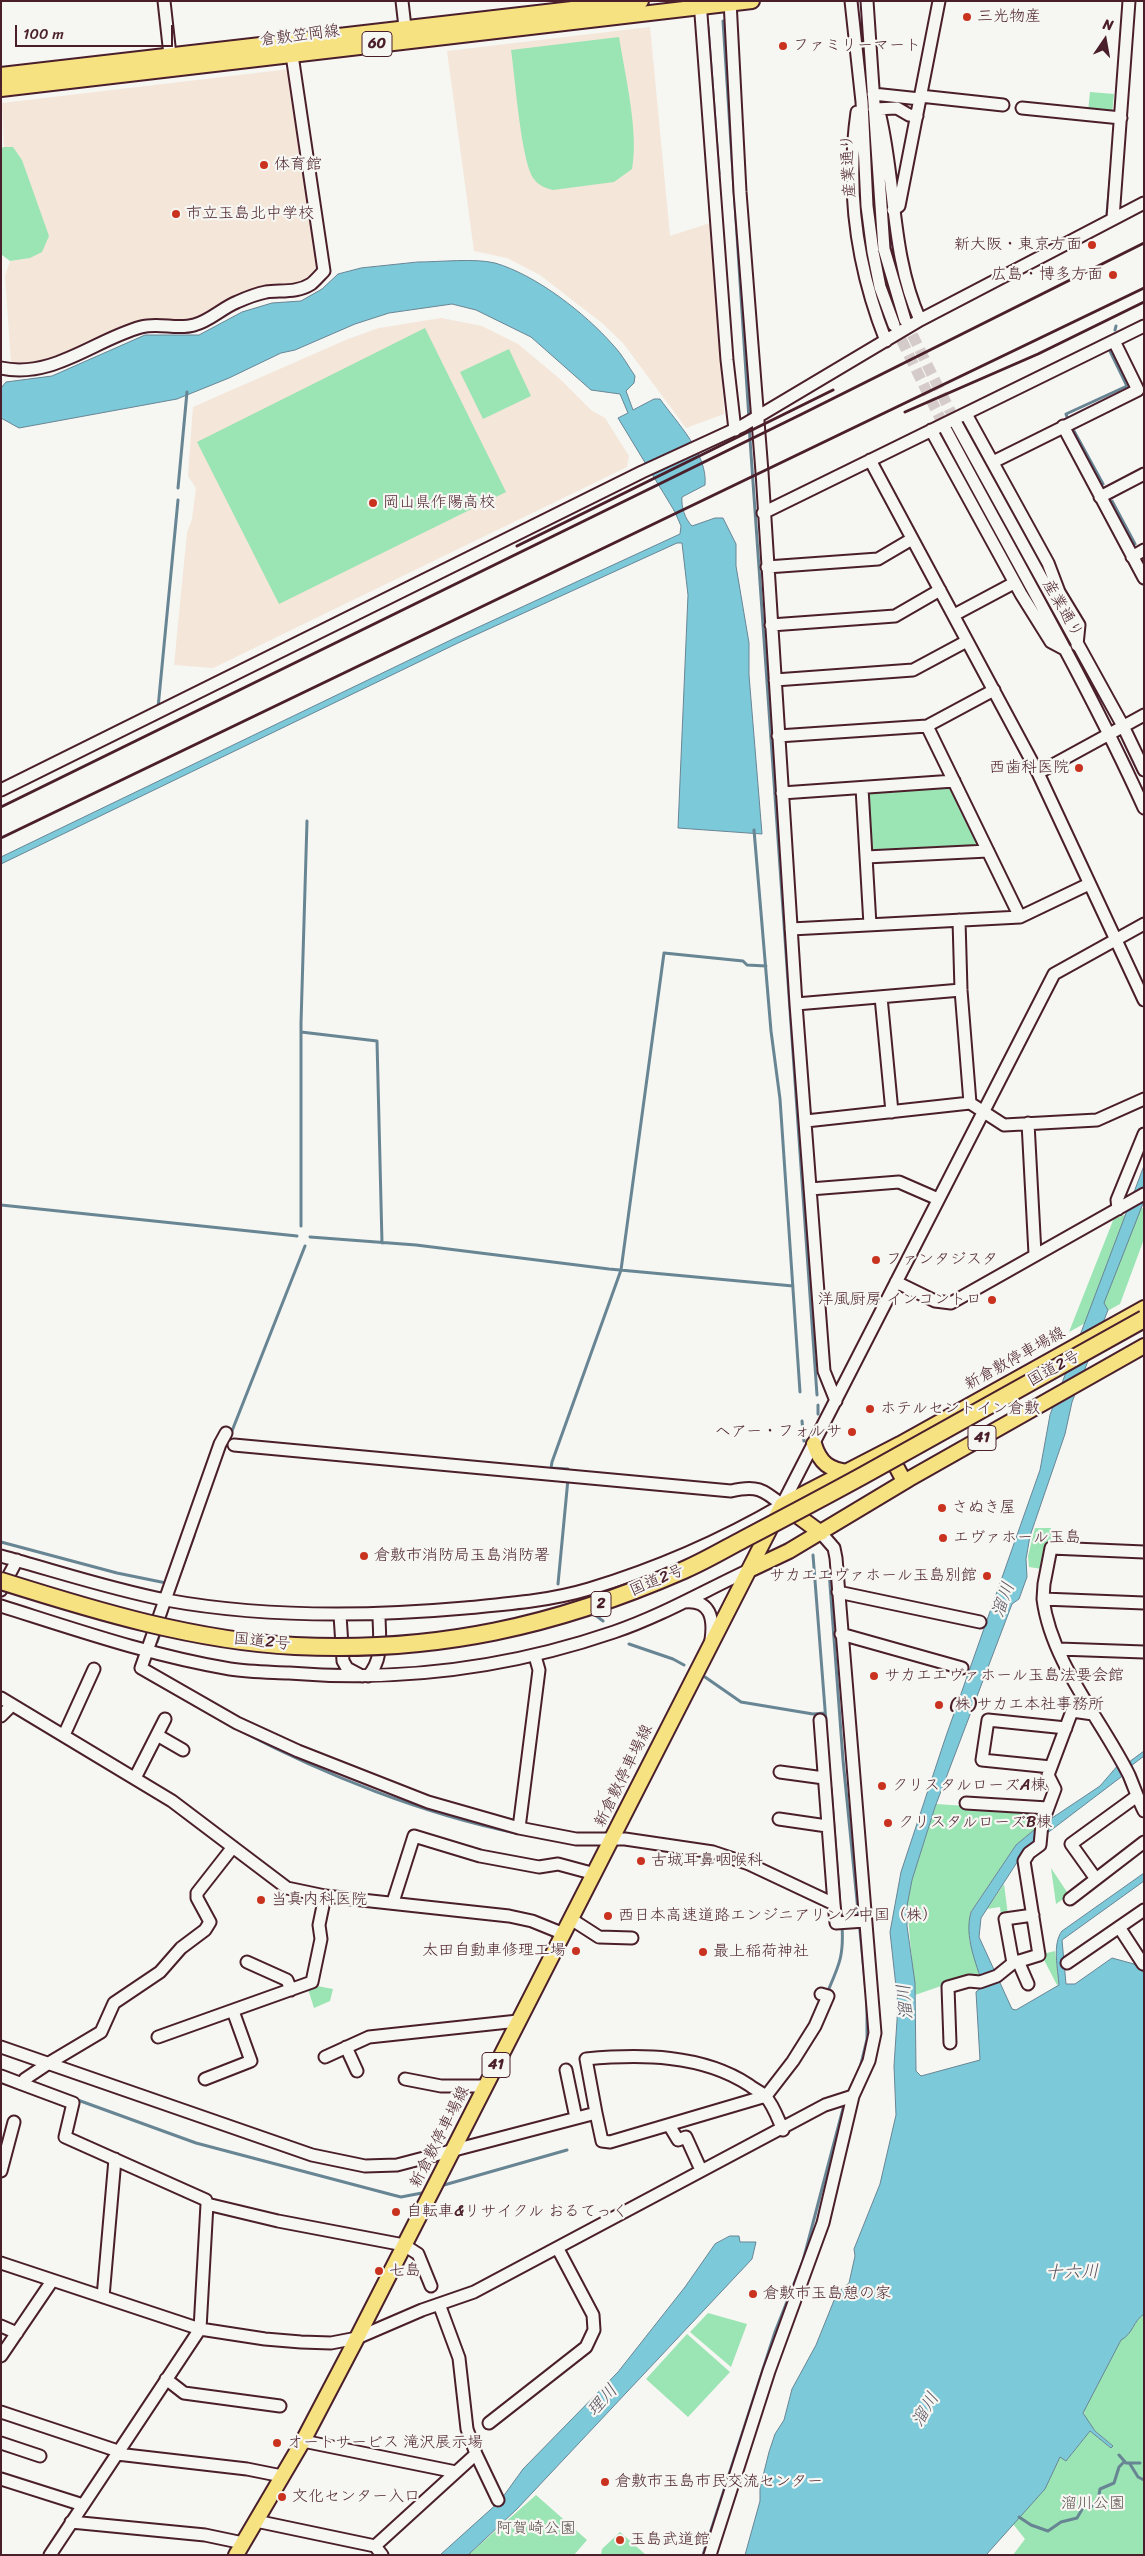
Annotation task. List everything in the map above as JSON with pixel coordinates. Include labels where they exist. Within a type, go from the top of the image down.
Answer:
[{"type":"highway","name":"国道2号","points":[[1,1581],[153,1624],[226,1638],[278,1644],[349,1647],[439,1642],[538,1624],[609,1601],[688,1569],[812,1503],[1144,1319]]},
{"type":"main road","name":"倉敷笠岡線","points":[[1,75],[292,55],[406,34],[641,1]]},
{"type":"main road","name":"倉敷笠岡線","points":[[1,89],[293,40],[406,34],[700,4],[752,1]]},
{"type":"main road","name":"新倉敷停車場線","points":[[240,2549],[303,2441],[357,2338],[564,1934],[711,1640],[782,1505],[849,1472],[1144,1308]]},
{"type":"main road","points":[[1106,1328],[1120,1359]]},
{"type":"main road","name":"41","points":[[749,1570],[821,1533],[904,1481],[1144,1346]]},
{"type":"main road","points":[[814,1444],[824,1464],[839,1471],[849,1472]]},
{"type":"main road","points":[[888,1450],[904,1481]]},
{"type":"main road","points":[[782,1505],[821,1533]]},
{"type":"street","points":[[164,1],[170,62]]},
{"type":"street","points":[[402,1],[406,34]]},
{"type":"street","name":"産業通り","points":[[851,1],[860,90],[867,206],[873,252],[880,287],[899,322],[884,249],[876,109],[866,1]]},
{"type":"street","points":[[893,210],[899,206],[939,1]]},
{"type":"street","points":[[1113,218],[1129,1]]},
{"type":"street","points":[[730,2],[740,192],[810,1189],[824,1371],[836,1401]]},
{"type":"street","points":[[700,4],[727,360],[739,428]]},
{"type":"street","points":[[1,368],[14,371],[38,369],[72,358],[115,336],[148,326],[192,326],[208,320],[235,302],[253,296],[294,291],[311,284],[324,271],[292,55],[293,40]]},
{"type":"street","points":[[860,90],[852,164],[856,226],[872,307],[886,341]]},
{"type":"street","points":[[874,93],[1003,105]]},
{"type":"street","points":[[917,116],[909,115],[897,108],[876,109],[889,162],[893,210],[903,273],[920,320]]},
{"type":"street","points":[[1022,108],[1121,118]]},
{"type":"street","points":[[1,790],[647,470],[739,428],[920,320],[1144,203]]},
{"type":"street","points":[[763,513],[1144,326]]},
{"type":"street","points":[[993,462],[1138,390],[1114,341]]},
{"type":"street","points":[[931,430],[1014,583],[1051,642],[1072,647],[1079,625],[1060,592],[1048,563],[966,414]]},
{"type":"street","points":[[1063,426],[1144,578]]},
{"type":"street","name":"産業通り","points":[[952,428],[1072,647],[1123,726],[1144,770]]},
{"type":"street","points":[[870,460],[1038,773],[1144,1000]]},
{"type":"street","points":[[1100,497],[1144,474]]},
{"type":"street","points":[[767,567],[878,559],[912,539]]},
{"type":"street","points":[[1132,557],[1144,550]]},
{"type":"street","points":[[954,615],[1014,583]]},
{"type":"street","points":[[771,625],[895,616],[940,590]]},
{"type":"street","points":[[775,680],[913,670],[967,641]]},
{"type":"street","name":"産業通り","points":[[1072,647],[1144,808]]},
{"type":"street","points":[[778,736],[927,726],[994,690]]},
{"type":"street","points":[[1038,773],[1144,715]]},
{"type":"street","points":[[927,726],[1020,917]]},
{"type":"street","points":[[782,793],[954,781]]},
{"type":"street","points":[[862,788],[870,925]]},
{"type":"street","points":[[866,857],[988,851]]},
{"type":"street","points":[[791,929],[1020,917],[1089,884]]},
{"type":"street","points":[[958,920],[961,990],[970,1103]]},
{"type":"street","points":[[1,1556],[169,1590],[259,1613],[379,1614],[524,1602],[588,1590],[663,1563],[782,1505],[1054,974],[1144,924]]},
{"type":"street","points":[[796,1004],[961,990]]},
{"type":"street","points":[[880,997],[892,1112]]},
{"type":"street","points":[[806,1121],[970,1103],[1004,1125],[1096,1120],[1144,1100]]},
{"type":"street","points":[[1028,1123],[1035,1254]]},
{"type":"street","points":[[1118,1209],[1118,1200],[1144,1134]]},
{"type":"street","points":[[810,1189],[900,1182],[938,1199]]},
{"type":"street","points":[[896,1282],[935,1301],[951,1303],[1144,1194]]},
{"type":"street","points":[[226,1433],[220,1444],[141,1668],[237,1723],[298,1751],[419,1799],[519,1828],[576,1839],[612,1839],[660,1844],[731,1856],[834,1907]]},
{"type":"street","points":[[234,1445],[730,1491],[747,1487],[762,1490],[782,1505]]},
{"type":"street","points":[[710,2555],[769,2371],[823,2223],[853,2096],[869,2061],[875,2033],[853,1922],[841,1634],[834,1548],[821,1533]]},
{"type":"street","points":[[1144,1552],[1051,1548],[1043,1599],[1046,1621],[1059,1649],[1093,1714],[1129,1775],[1144,1811]]},
{"type":"street","points":[[1,1590],[16,1560]]},
{"type":"street","points":[[1,1606],[148,1652],[232,1669],[340,1677],[365,1676],[477,1667],[535,1656],[617,1631],[684,1602],[749,1570]]},
{"type":"street","points":[[838,1592],[980,1622]]},
{"type":"street","points":[[1043,1599],[1144,1603]]},
{"type":"street","points":[[684,1602],[692,1601],[710,1612],[712,1620],[711,1640]]},
{"type":"street","points":[[365,1676],[376,1668],[380,1657],[379,1614]]},
{"type":"street","points":[[340,1615],[343,1660],[347,1668],[365,1676]]},
{"type":"street","points":[[841,1634],[962,1668]]},
{"type":"street","points":[[1059,1649],[1144,1652]]},
{"type":"street","points":[[519,1828],[539,1670],[535,1656]]},
{"type":"street","points":[[64,1735],[94,1669]]},
{"type":"street","points":[[1,1698],[172,1801],[287,1888],[325,1896],[509,1916],[564,1934]]},
{"type":"street","points":[[1,1716],[12,1704]]},
{"type":"street","points":[[950,2043],[948,1987],[969,1981],[980,1982],[997,1976],[1016,1962],[1039,1955],[1024,1861],[1029,1853],[1040,1845],[1042,1824],[1055,1790],[1048,1775],[1072,1711],[1093,1714]]},
{"type":"street","points":[[135,1778],[165,1719]]},
{"type":"street","points":[[820,1720],[836,1923],[853,1922]]},
{"type":"street","points":[[1051,1767],[982,1760],[988,1720],[1066,1728]]},
{"type":"street","points":[[156,1735],[183,1750]]},
{"type":"street","points":[[780,1772],[824,1778]]},
{"type":"street","points":[[1096,1880],[1071,1844],[1137,1796]]},
{"type":"street","points":[[966,1802],[1048,1808]]},
{"type":"street","points":[[779,1818],[827,1826]]},
{"type":"street","points":[[393,1902],[414,1836],[480,1856],[539,1868],[558,1864],[594,1874]]},
{"type":"street","points":[[1070,1899],[1144,1842]]},
{"type":"street","points":[[24,2082],[50,2063],[101,2032],[114,2002],[160,1972],[169,1959],[205,1930],[210,1922],[198,1902],[197,1894],[233,1847]]},
{"type":"street","points":[[158,2037],[312,1982],[321,1939],[319,1925],[325,1896]]},
{"type":"street","points":[[1067,1963],[1144,1910]]},
{"type":"street","points":[[1028,1984],[1016,1962],[1005,1919],[1032,1915]]},
{"type":"street","points":[[571,1919],[599,1937],[632,1938]]},
{"type":"street","points":[[1119,1927],[1128,1950],[1143,1964]]},
{"type":"street","points":[[247,1962],[287,1980],[291,1990]]},
{"type":"street","points":[[783,2130],[763,2095],[733,2074],[718,2067],[651,2056],[586,2059],[602,2141],[610,2142],[763,2095],[793,2061],[815,2026],[824,1995]]},
{"type":"street","points":[[205,2079],[251,2062],[233,2011]]},
{"type":"street","points":[[325,2057],[369,2037],[518,2021]]},
{"type":"street","points":[[1,2047],[297,2150],[365,2166],[396,2165],[596,2113]]},
{"type":"street","points":[[346,2047],[357,2071]]},
{"type":"street","points":[[566,2070],[576,2118]]},
{"type":"street","points":[[1,2076],[24,2082],[74,2103],[66,2138],[206,2200],[207,2204],[200,2329],[50,2555]]},
{"type":"street","points":[[405,2079],[440,2086],[486,2086]]},
{"type":"street","points":[[1,2263],[200,2329],[265,2339],[301,2342],[331,2343],[357,2338],[439,2304],[474,2292],[558,2249],[701,2170],[783,2130],[825,2105],[853,2096]]},
{"type":"street","points":[[1,2171],[14,2122]]},
{"type":"street","points":[[669,2124],[678,2140],[686,2137],[701,2170]]},
{"type":"street","points":[[103,2297],[115,2159]]},
{"type":"street","points":[[207,2204],[271,2219],[404,2245],[418,2254],[431,2286]]},
{"type":"street","points":[[489,2423],[586,2347],[594,2330],[593,2315],[558,2249]]},
{"type":"street","points":[[1,2356],[52,2281]]},
{"type":"street","points":[[439,2304],[459,2358],[467,2429],[476,2454],[498,2500]]},
{"type":"street","points":[[1,2326],[16,2333]]},
{"type":"street","points":[[166,2379],[184,2393],[280,2406]]},
{"type":"street","points":[[1,2412],[117,2452],[247,2469],[282,2476]]},
{"type":"street","points":[[303,2441],[456,2472]]},
{"type":"street","points":[[1,2443],[40,2456]]},
{"type":"street","points":[[256,2521],[378,2550],[476,2454]]},
{"type":"street","points":[[1,2479],[83,2505]]},
{"type":"street","points":[[71,2522],[205,2534],[240,2549]]},
{"type":"shaded area","points":[[650,27],[670,236],[713,222],[724,414],[686,428],[623,343],[602,323],[540,275],[507,258],[474,251],[447,51]]},
{"type":"shaded area","name":"市立玉島北中学校","points":[[290,69],[320,267],[310,280],[200,319],[188,322],[161,321],[135,323],[86,346],[24,366],[11,363],[5,276],[10,261],[30,258],[32,193],[22,160],[13,147],[4,147],[2,103]]},
{"type":"shaded area","name":"岡山県作陽高校","points":[[441,318],[482,326],[518,344],[560,379],[591,410],[605,418],[629,456],[627,467],[213,668],[174,665],[187,533],[192,519],[196,488],[188,476],[193,407],[348,339],[379,328]]},
{"type":"green space","points":[[619,37],[633,121],[634,154],[632,169],[614,182],[553,190],[543,186],[534,179],[529,170],[525,155],[511,50]]},
{"type":"green space","points":[[1090,92],[1114,94],[1112,114],[1088,112]]},
{"type":"green space","points":[[13,147],[22,160],[49,236],[42,252],[30,258],[10,261],[2,255],[1,251],[1,148]]},
{"type":"green space","points":[[425,328],[506,492],[279,604],[197,442]]},
{"type":"green space","points":[[509,349],[531,396],[483,419],[460,372]]},
{"type":"green space","points":[[951,784],[983,849],[868,854],[864,790]]},
{"type":"green space","points":[[1144,1208],[1144,1239],[1120,1304],[1069,1332],[1114,1218]]},
{"type":"green space","points":[[1035,1528],[1051,1528],[1051,1545],[1042,1569],[1029,1567],[1028,1556]]},
{"type":"green space","points":[[936,1804],[1041,1811],[1034,1830],[1016,1845],[970,1913],[969,1939],[980,1977],[970,1976],[915,1995],[907,1906],[912,1880]]},
{"type":"green space","points":[[1051,1868],[1069,1895],[1056,1904]]},
{"type":"green space","points":[[1004,1884],[1008,1915],[1001,1916],[1000,1907],[987,1909]]},
{"type":"green space","points":[[1055,1951],[1059,1984],[1057,1985],[1043,1958],[1043,1954]]},
{"type":"green space","points":[[317,1986],[333,1989],[330,2001],[314,2008],[308,1989]]},
{"type":"green space","points":[[708,2313],[747,2324],[731,2367],[690,2332]]},
{"type":"green space","name":"溜川公園","points":[[1144,2314],[1144,2555],[1013,2555],[1025,2539],[1013,2524],[1045,2489],[1060,2456],[1066,2461],[1090,2431],[1111,2448],[1113,2446],[1090,2425],[1084,2409],[1121,2340]]},
{"type":"green space","points":[[687,2334],[730,2372],[688,2417],[646,2379]]},
{"type":"green space","name":"阿賀崎公園","points":[[536,2495],[587,2540],[574,2555],[468,2555]]},
{"type":"green space","name":"玉島武道館","points":[[620,2532],[646,2555],[601,2555],[602,2549]]},
{"type":"water","points":[[467,260],[495,263],[527,276],[559,296],[602,333],[619,352],[635,376],[634,383],[626,391],[633,410],[654,399],[660,399],[697,450],[705,473],[705,485],[682,497],[682,505],[685,516],[692,526],[715,518],[723,518],[736,544],[736,566],[749,643],[749,675],[762,834],[678,828],[688,595],[682,543],[677,543],[458,643],[1,864],[1,857],[457,637],[680,534],[681,526],[675,512],[618,418],[628,413],[620,394],[591,390],[531,337],[476,310],[452,304],[389,313],[355,324],[295,350],[281,353],[229,378],[177,399],[19,428],[1,418],[1,388],[6,382],[52,376],[145,335],[199,335],[242,312],[272,303],[301,301],[322,289],[338,274],[361,268],[418,262]]},
{"type":"water","points":[[1144,1166],[1144,1201],[1104,1303],[1108,1310],[1072,1402],[1065,1434],[1030,1536],[1026,1559],[1027,1577],[1019,1599],[1012,1604],[935,1807],[912,1880],[907,1906],[907,1926],[915,1983],[916,2071],[921,2076],[980,2060],[976,1992],[983,1986],[970,1940],[969,1921],[971,1912],[1016,1845],[1034,1830],[1100,1786],[1119,1764],[1125,1765],[1144,1751],[1144,1756],[1127,1769],[1125,1774],[1025,1850],[981,1918],[979,1937],[1012,2009],[1016,2010],[1059,1985],[1056,1950],[1062,1931],[1144,1873],[1144,1881],[1062,1940],[1066,1984],[1075,1984],[1112,1958],[1134,1964],[1144,1973],[1144,2314],[1121,2340],[1083,2413],[1095,2431],[1113,2446],[1111,2448],[1090,2431],[1066,2461],[1060,2457],[1045,2489],[986,2555],[745,2555],[760,2501],[760,2488],[775,2434],[784,2420],[792,2389],[816,2345],[837,2293],[849,2283],[855,2256],[854,2249],[880,2184],[896,2115],[894,2066],[898,2005],[890,1932],[901,1872],[945,1739],[1040,1470],[1050,1415]]},
{"type":"water","name":"理川","points":[[730,2236],[739,2236],[740,2242],[756,2242],[752,2259],[517,2509],[468,2555],[440,2555],[500,2501],[523,2469],[618,2372],[685,2287],[715,2244]]},
{"type":"waterway","points":[[723,21],[749,419]]},
{"type":"waterway","points":[[708,27],[719,174]]},
{"type":"waterway","points":[[1107,214],[1111,171]]},
{"type":"waterway","points":[[1115,330],[1116,326]]},
{"type":"waterway","points":[[1067,417],[1066,414],[1127,386],[1110,351]]},
{"type":"waterway","points":[[178,488],[187,392]]},
{"type":"waterway","points":[[749,425],[817,1395]]},
{"type":"waterway","points":[[1074,431],[1103,484]]},
{"type":"waterway","points":[[158,708],[178,500]]},
{"type":"waterway","points":[[1112,501],[1135,544]]},
{"type":"waterway","points":[[301,1226],[301,1023],[307,821]]},
{"type":"waterway","points":[[754,830],[771,1031],[780,1099],[800,1392]]},
{"type":"waterway","points":[[568,1473],[568,1469],[551,1468],[552,1462],[621,1270],[664,953],[743,961],[747,965],[766,966]]},
{"type":"waterway","points":[[301,1032],[377,1041],[382,1243]]},
{"type":"waterway","points":[[1,1205],[297,1236]]},
{"type":"waterway","points":[[310,1237],[416,1245],[609,1269],[793,1286]]},
{"type":"waterway","points":[[230,1436],[305,1246]]},
{"type":"waterway","points":[[818,1405],[818,1414]]},
{"type":"waterway","points":[[802,1421],[804,1441]]},
{"type":"waterway","points":[[558,1584],[568,1479]]},
{"type":"waterway","points":[[1,1542],[117,1573],[176,1585],[194,1536]]},
{"type":"waterway","points":[[813,1555],[826,1722]]},
{"type":"waterway","points":[[829,1571],[843,1760],[866,1991]]},
{"type":"waterway","points":[[164,1622],[167,1611]]},
{"type":"waterway","points":[[590,1611],[603,1621]]},
{"type":"waterway","points":[[157,1642],[161,1631]]},
{"type":"waterway","points":[[629,1644],[673,1659],[684,1665]]},
{"type":"waterway","points":[[146,1675],[145,1677],[223,1721]]},
{"type":"waterway","points":[[705,1677],[741,1702],[813,1714],[825,1713]]},
{"type":"waterway","points":[[241,1731],[340,1778],[410,1804],[481,1825],[516,1833]]},
{"type":"waterway","points":[[831,1788],[841,1919]]},
{"type":"waterway","points":[[827,1993],[840,1960],[842,1925]]},
{"type":"waterway","points":[[860,2068],[867,2039],[867,2005]]},
{"type":"waterway","points":[[847,2095],[854,2080]]},
{"type":"waterway","points":[[75,2099],[196,2143],[401,2197],[422,2193]]},
{"type":"waterway","points":[[703,2555],[775,2332],[803,2261],[845,2101]]},
{"type":"waterway","points":[[444,2185],[567,2150]]},
{"type":"waterway","points":[[1119,2455],[1126,2463],[1140,2463]]},
{"type":"waterway","points":[[1019,2517],[1031,2525],[1048,2531],[1061,2522],[1077,2518],[1084,2506],[1097,2506],[1100,2489],[1114,2483],[1119,2467],[1124,2462]]},
{"type":"waterway","points":[[1130,2464],[1138,2477],[1144,2480]]},
{"type":"tunnel","points":[[905,320],[957,425]]},
{"type":"tunnel","points":[[894,325],[946,430]]},
{"type":"railway","points":[[1,807],[802,414],[1144,243]]},
{"type":"railway","points":[[1,838],[1144,288]]},
{"type":"railway","points":[[905,412],[1038,354],[1144,302]]},
{"type":"railway","points":[[517,546],[833,390]]},
{"type":"place","name":"三光物産","points":[[967,17]]},
{"type":"place","name":"ファミリーマート","points":[[783,46]]},
{"type":"place","name":"体育館","points":[[264,165]]},
{"type":"place","name":"市立玉島北中学校","points":[[176,214]]},
{"type":"place","name":"新大阪・東京方面","points":[[1092,245]]},
{"type":"place","name":"広島・博多方面","points":[[1113,275]]},
{"type":"place","name":"岡山県作陽高校","points":[[373,503]]},
{"type":"place","name":"西歯科医院","points":[[1079,768]]},
{"type":"place","name":"ファンタジスタ","points":[[876,1260]]},
{"type":"place","name":"洋風厨房 インコントロ","points":[[992,1300]]},
{"type":"place","name":"ホテルセントイン倉敷","points":[[870,1409]]},
{"type":"place","name":"ヘアー・フォルサ","points":[[852,1432]]},
{"type":"place","name":"さぬき屋","points":[[942,1508]]},
{"type":"place","name":"エヴァホール玉島","points":[[943,1538]]},
{"type":"place","name":"倉敷市消防局玉島消防署","points":[[364,1556]]},
{"type":"place","name":"サカエエヴァホール玉島別館","points":[[987,1576]]},
{"type":"place","name":"サカエエヴァホール玉島法要会館","points":[[874,1676]]},
{"type":"place","name":"(株)サカエ本社事務所","points":[[939,1705]]},
{"type":"place","name":"クリスタルローズA棟","points":[[882,1786]]},
{"type":"place","name":"クリスタルローズB棟","points":[[888,1823]]},
{"type":"place","name":"古城耳鼻咽喉科","points":[[641,1861]]},
{"type":"place","name":"当真内科医院","points":[[261,1900]]},
{"type":"place","name":"西日本高速道路エンジニアリング中国（株）","points":[[608,1916]]},
{"type":"place","name":"太田自動車修理工場","points":[[576,1951]]},
{"type":"place","name":"最上稲荷神社","points":[[703,1952]]},
{"type":"place","name":"自転車&リサイクル おるてっく","points":[[396,2212]]},
{"type":"place","name":"七島","points":[[379,2271]]},
{"type":"place","name":"倉敷市玉島憩の家","points":[[753,2294]]},
{"type":"place","name":"オートサービス 滝沢展示場","points":[[277,2443]]},
{"type":"place","name":"倉敷市玉島市民交流センター","points":[[605,2482]]},
{"type":"place","name":"文化センター入口","points":[[282,2497]]},
{"type":"place","name":"玉島武道館","points":[[620,2540]]},
{"type":"water label","name":"溜川","points":[[1004,1600]]},
{"type":"water label","name":"溜川","points":[[906,2002]]},
{"type":"water label","name":"十六川","points":[[1072,2273]]},
{"type":"water label","name":"溜川","points":[[926,2410]]}]
